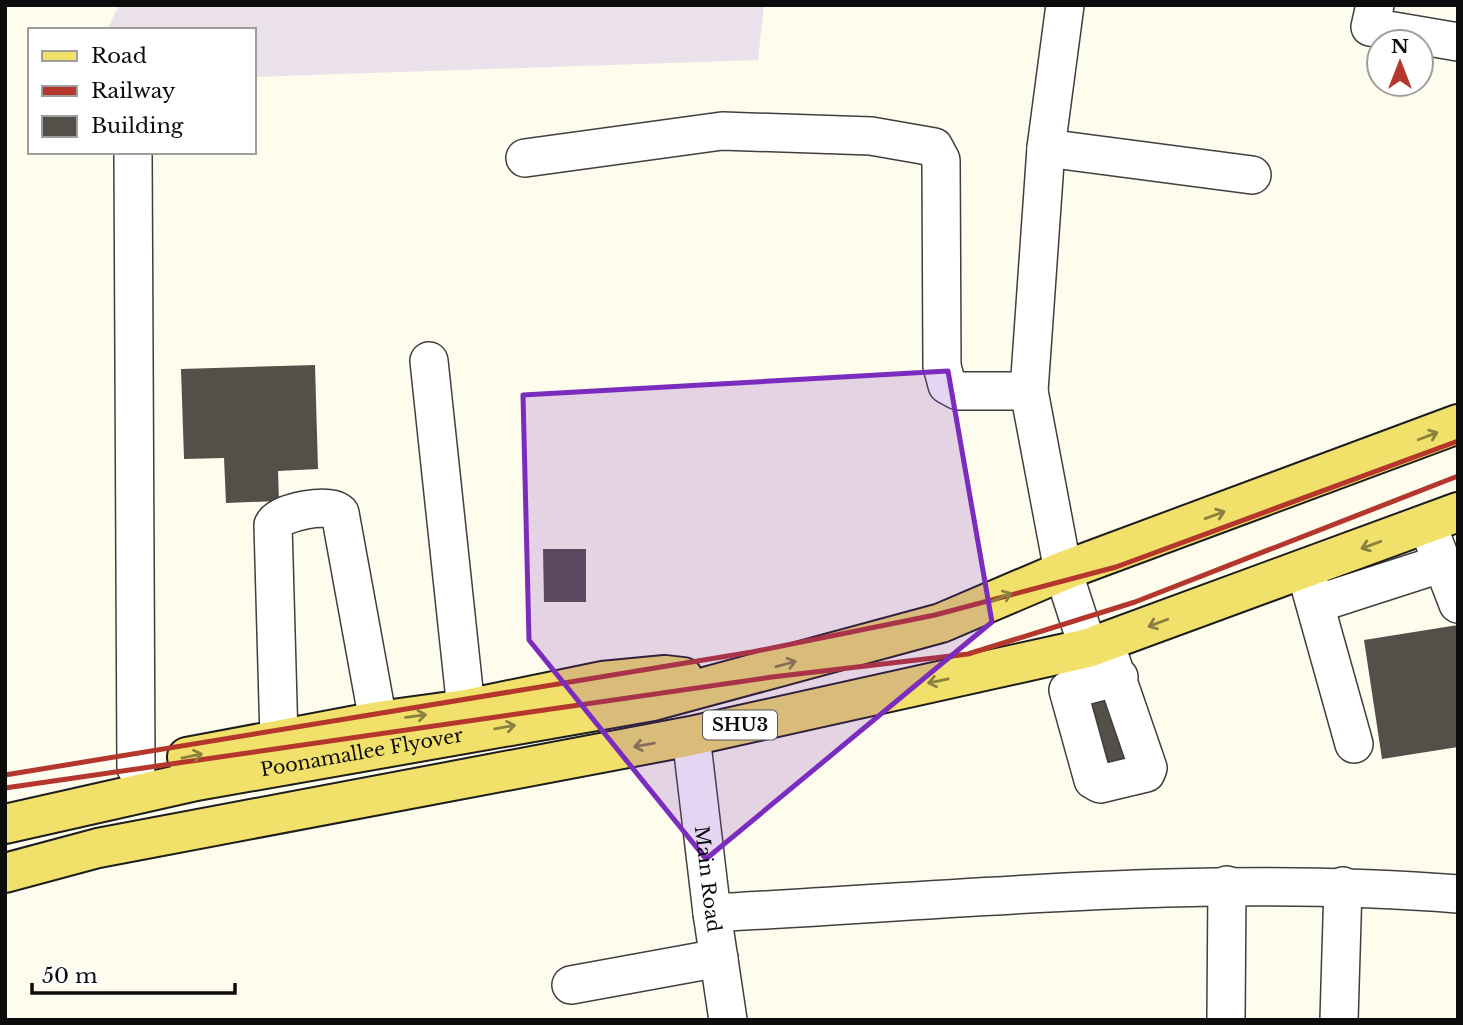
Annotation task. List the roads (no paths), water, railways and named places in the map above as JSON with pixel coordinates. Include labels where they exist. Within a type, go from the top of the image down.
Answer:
[{"type":"main road","name":"SHU3","points":[[720,682],[941,623],[1063,570],[1458,424]]},
{"type":"main road","name":"SHU3","points":[[5,873],[98,848],[1087,662],[1305,569],[1443,518]]},
{"type":"main road","points":[[5,797],[279,739],[466,709],[602,681],[665,675],[720,682]]},
{"type":"main road","name":"Poonamallee Flyover","points":[[5,824],[196,781],[653,701],[720,682]]},
{"type":"street","points":[[1065,5],[1046,148],[1029,391],[1063,570],[1087,662]]},
{"type":"street","points":[[1375,5],[1370,27],[1458,42]]},
{"type":"street","points":[[526,158],[722,131],[871,136],[934,147],[942,160],[942,366],[947,385],[958,391],[1029,391]]},
{"type":"street","points":[[1046,148],[1252,175]]},
{"type":"street","points":[[133,154],[136,768]]},
{"type":"street","points":[[429,361],[466,709]]},
{"type":"street","points":[[279,739],[273,525],[276,518],[284,515],[329,507],[336,508],[340,513],[378,721]]},
{"type":"street","points":[[1443,518],[1443,563],[1458,604]]},
{"type":"street","points":[[1316,604],[1443,563]]},
{"type":"street","points":[[1305,569],[1354,744]]},
{"type":"street","name":"Main Road","points":[[691,736],[712,913],[729,1020]]},
{"type":"street","points":[[712,913],[1227,885],[1343,887],[1458,894]]},
{"type":"street","points":[[1226,1020],[1227,885]]},
{"type":"street","points":[[1339,1020],[1343,887]]},
{"type":"street","points":[[571,985],[719,958]]},
{"type":"railway","points":[[5,775],[752,652],[935,615],[1116,567],[1458,441]]},
{"type":"railway","points":[[5,788],[772,677],[968,654],[1135,602],[1458,476]]}]
